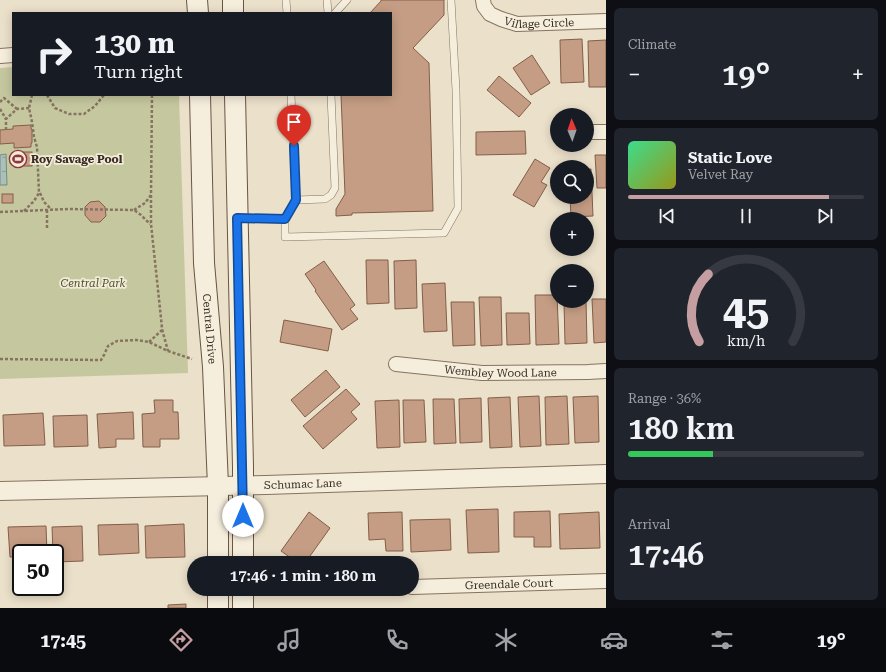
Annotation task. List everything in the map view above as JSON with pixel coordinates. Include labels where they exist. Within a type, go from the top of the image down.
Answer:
[{"type":"main road","points":[[197,0],[198,12]]},
{"type":"main road","points":[[233,0],[233,12]]},
{"type":"main road","name":"Central Drive","points":[[200,96],[204,263],[212,367],[218,486],[218,556]]},
{"type":"main road","points":[[235,96],[243,485],[243,556]]},
{"type":"main road","points":[[218,596],[218,608]]},
{"type":"main road","points":[[243,596],[243,608]]},
{"type":"street","name":"Village Circle","points":[[482,0],[484,6],[490,14],[517,24],[606,21]]},
{"type":"street","points":[[0,56],[12,55]]},
{"type":"street","points":[[594,132],[606,132]]},
{"type":"street","name":"Wembley Wood Lane","points":[[396,364],[482,373],[606,371]]},
{"type":"street","name":"Schumac Lane","points":[[0,491],[606,474]]},
{"type":"street","name":"Greendale Court","points":[[419,587],[606,582]]},
{"type":"lane","points":[[286,0],[287,12]]},
{"type":"lane","points":[[327,0],[328,12]]},
{"type":"lane","points":[[336,12],[347,0]]},
{"type":"lane","points":[[291,96],[296,200],[285,219],[285,237],[444,233],[458,208],[456,90],[451,0]]},
{"type":"lane","points":[[296,200],[325,200],[331,195],[335,188],[331,96]]},
{"type":"lane","points":[[237,218],[285,219]]},
{"type":"path","points":[[32,96],[29,108],[37,147],[39,192],[44,202],[52,210]]},
{"type":"path","points":[[48,96],[55,108],[69,114],[84,114],[95,106],[103,96]]},
{"type":"path","points":[[152,96],[151,224],[162,329],[168,351]]},
{"type":"path","points":[[0,102],[4,98],[17,109]]},
{"type":"path","points":[[6,119],[17,109],[29,108]]},
{"type":"path","points":[[0,110],[6,119],[6,130]]},
{"type":"path","points":[[24,211],[34,201],[39,192]]},
{"type":"path","points":[[134,210],[145,203],[151,195]]},
{"type":"path","points":[[0,212],[47,210],[134,210],[142,215],[151,224]]},
{"type":"path","points":[[47,210],[47,230]]},
{"type":"path","points":[[149,342],[162,329]]},
{"type":"path","points":[[0,359],[101,360],[108,346],[117,341],[136,340],[149,342],[168,351],[192,359]]},
{"type":"green space","name":"Central Park","points":[[12,67],[12,96],[179,96],[188,373],[0,379],[0,68]]},
{"type":"water","points":[[6,154],[7,185],[0,185],[0,155]]},
{"type":"building","points":[[444,0],[444,15],[413,48],[429,63],[433,211],[352,213],[352,215],[336,216],[336,209],[345,194],[341,96],[392,96],[392,12],[371,12],[381,1]]},
{"type":"building","points":[[582,39],[584,82],[561,83],[560,40]]},
{"type":"building","points":[[606,40],[606,87],[589,87],[588,41]]},
{"type":"building","points":[[532,55],[550,83],[531,95],[513,68]]},
{"type":"building","points":[[499,76],[531,103],[519,117],[487,90]]},
{"type":"building","points":[[31,125],[31,147],[14,148],[14,143],[0,144],[0,130],[13,129],[13,126]]},
{"type":"building","points":[[525,131],[526,154],[476,155],[476,132]]},
{"type":"building","points":[[17,152],[32,152],[32,166],[17,166]]},
{"type":"building","points":[[595,155],[606,155],[606,188],[597,188]]},
{"type":"building","points":[[535,159],[550,168],[541,182],[547,185],[534,207],[513,195]]},
{"type":"building","points":[[2,194],[13,194],[13,203],[2,203]]},
{"type":"building","points":[[99,201],[105,207],[106,216],[100,222],[91,222],[85,215],[85,207],[90,202]]},
{"type":"building","points":[[570,204],[592,204],[593,212],[571,212]]},
{"type":"building","points":[[366,260],[388,260],[389,303],[367,304]]},
{"type":"building","points":[[416,260],[417,308],[395,309],[394,261]]},
{"type":"building","points":[[324,261],[355,305],[350,309],[358,319],[342,330],[305,274]]},
{"type":"building","points":[[445,283],[447,331],[424,332],[422,284]]},
{"type":"building","points":[[535,295],[550,295],[550,308],[558,308],[559,344],[536,345]]},
{"type":"building","points":[[479,297],[501,297],[502,345],[481,346]]},
{"type":"building","points":[[594,299],[606,299],[606,342],[594,343],[592,308],[594,308]]},
{"type":"building","points":[[451,302],[474,302],[475,345],[453,346]]},
{"type":"building","points":[[564,308],[586,308],[587,343],[565,344]]},
{"type":"building","points":[[506,313],[529,313],[530,344],[507,345]]},
{"type":"building","points":[[284,320],[332,329],[328,351],[280,342]]},
{"type":"building","points":[[326,370],[340,387],[305,417],[291,400]]},
{"type":"building","points":[[346,389],[360,404],[351,412],[357,419],[323,449],[303,426]]},
{"type":"building","points":[[539,396],[541,446],[520,447],[518,397]]},
{"type":"building","points":[[567,396],[569,444],[546,445],[545,397]]},
{"type":"building","points":[[598,396],[599,442],[575,443],[573,397]]},
{"type":"building","points":[[510,397],[512,447],[490,448],[488,398]]},
{"type":"building","points":[[481,398],[482,442],[460,443],[459,399]]},
{"type":"building","points":[[433,399],[454,399],[456,443],[434,444]]},
{"type":"building","points":[[154,400],[173,400],[173,412],[178,412],[179,439],[160,439],[160,447],[143,447],[142,414],[155,413]]},
{"type":"building","points":[[399,400],[400,447],[377,448],[375,401]]},
{"type":"building","points":[[403,400],[424,400],[426,442],[404,443]]},
{"type":"building","points":[[133,412],[134,439],[116,439],[116,447],[99,448],[97,414]]},
{"type":"building","points":[[43,413],[45,445],[4,446],[3,415]]},
{"type":"building","points":[[87,415],[88,446],[54,447],[53,416]]},
{"type":"building","points":[[498,509],[499,552],[468,553],[466,510]]},
{"type":"building","points":[[550,511],[551,547],[534,547],[534,537],[514,537],[514,512]]},
{"type":"building","points":[[309,512],[330,528],[310,556],[288,556],[281,551]]},
{"type":"building","points":[[402,512],[403,551],[386,551],[385,539],[369,540],[368,513]]},
{"type":"building","points":[[599,512],[600,548],[560,549],[559,514]]},
{"type":"building","points":[[450,519],[451,550],[411,552],[410,520]]},
{"type":"building","points":[[138,524],[139,553],[99,555],[98,525]]},
{"type":"building","points":[[184,524],[185,557],[146,558],[145,526]]},
{"type":"building","points":[[46,526],[47,544],[12,544],[12,557],[10,557],[8,527]]},
{"type":"building","points":[[82,526],[83,561],[64,562],[64,544],[53,544],[52,527]]},
{"type":"building","points":[[186,604],[186,608],[168,608],[168,605]]},
{"type":"place","name":"Roy Savage Pool","points":[[18,159]]},
{"type":"route","points":[[243,516],[237,218],[285,219],[296,200],[294,146]]}]
